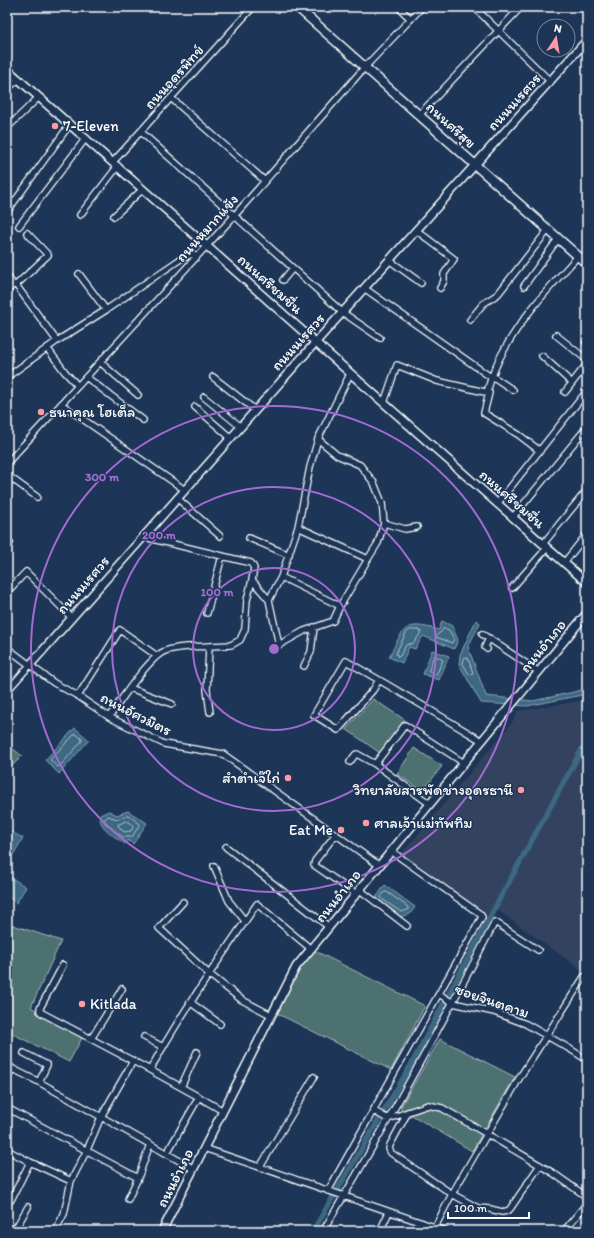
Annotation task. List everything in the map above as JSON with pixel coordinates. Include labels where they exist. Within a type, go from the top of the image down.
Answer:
[{"type":"main road","name":"ถนนศรีสุข","points":[[297,7],[587,264]]},
{"type":"street","name":"ถนนอุดรพิทข์","points":[[80,215],[140,132],[253,7]]},
{"type":"street","points":[[398,7],[411,19]]},
{"type":"street","name":"ถนนหมากแข้ง","points":[[7,463],[265,181],[365,67],[422,7]]},
{"type":"street","points":[[474,7],[550,81]]},
{"type":"street","points":[[419,115],[521,7]]},
{"type":"street","name":"ถนนนเรศวร","points":[[30,665],[315,342],[587,40]]},
{"type":"street","name":"ถนนศรีชมชื่น","points":[[7,69],[587,583]]},
{"type":"street","points":[[7,89],[19,79]]},
{"type":"street","points":[[7,128],[39,97]]},
{"type":"street","points":[[171,98],[265,181]]},
{"type":"street","points":[[7,212],[70,124]]},
{"type":"street","points":[[140,132],[342,312],[380,338]]},
{"type":"street","points":[[19,226],[86,138]]},
{"type":"street","points":[[114,216],[143,189]]},
{"type":"street","points":[[416,230],[454,259],[444,274],[444,281],[440,288]]},
{"type":"street","points":[[470,320],[483,304],[498,294],[548,230]]},
{"type":"street","points":[[7,291],[48,255],[27,232]]},
{"type":"street","points":[[524,286],[558,239]]},
{"type":"street","points":[[7,377],[56,341],[106,310],[182,258],[193,254],[197,256]]},
{"type":"street","points":[[540,451],[519,435],[484,413],[489,393],[487,392],[503,352],[525,319],[578,256]]},
{"type":"street","points":[[389,260],[421,283]]},
{"type":"street","points":[[283,280],[293,268]]},
{"type":"street","points":[[79,274],[106,310]]},
{"type":"street","points":[[7,275],[56,341]]},
{"type":"street","points":[[364,288],[513,390]]},
{"type":"street","points":[[556,335],[587,360]]},
{"type":"street","points":[[47,348],[65,372],[78,386]]},
{"type":"street","points":[[542,356],[572,383]]},
{"type":"street","points":[[100,362],[138,395]]},
{"type":"street","points":[[565,392],[587,364]]},
{"type":"street","points":[[384,403],[397,365],[437,381],[487,392]]},
{"type":"street","points":[[269,600],[281,577],[298,526],[310,467],[318,439],[350,374]]},
{"type":"street","points":[[86,377],[143,420]]},
{"type":"street","points":[[213,377],[255,410]]},
{"type":"street","points":[[497,504],[587,392]]},
{"type":"street","points":[[204,397],[240,427]]},
{"type":"street","points":[[61,404],[185,490]]},
{"type":"street","points":[[195,407],[231,438]]},
{"type":"street","points":[[513,517],[587,428]]},
{"type":"street","points":[[252,580],[269,600],[279,645],[304,631],[334,621],[340,606],[378,543],[384,523],[382,503],[374,483],[360,465],[337,455],[318,439]]},
{"type":"street","points":[[7,475],[37,497]]},
{"type":"street","points":[[512,588],[587,490]]},
{"type":"street","points":[[177,498],[220,536]]},
{"type":"street","points":[[384,523],[405,529],[417,527]]},
{"type":"street","points":[[298,526],[368,559]]},
{"type":"street","points":[[564,562],[587,534]]},
{"type":"street","points":[[109,717],[153,658],[165,651],[185,647],[231,645],[240,640],[245,630],[246,600],[254,568],[251,563],[144,536]]},
{"type":"street","points":[[249,538],[289,555]]},
{"type":"street","points":[[7,541],[10,543],[7,547]]},
{"type":"street","points":[[207,612],[222,556]]},
{"type":"street","points":[[7,592],[26,572],[72,618]]},
{"type":"street","points":[[281,577],[340,606]]},
{"type":"street","name":"ถนนอำเภอ","points":[[162,1231],[296,967],[587,613]]},
{"type":"street","points":[[304,666],[311,652],[314,627]]},
{"type":"street","points":[[78,696],[120,630],[157,656]]},
{"type":"street","points":[[482,634],[539,672]]},
{"type":"street","points":[[487,649],[485,644],[489,638]]},
{"type":"street","points":[[209,646],[207,690],[210,712]]},
{"type":"street","name":"ถนนอัศวมิตร","points":[[7,648],[54,683],[78,696],[109,717],[164,744],[223,754],[380,866]]},
{"type":"street","points":[[379,680],[373,690],[338,730],[314,715],[346,661],[379,680],[482,741]]},
{"type":"street","points":[[7,691],[30,665]]},
{"type":"street","points":[[130,688],[172,704]]},
{"type":"street","points":[[375,764],[404,725],[464,763]]},
{"type":"street","points":[[350,762],[357,754],[375,764],[430,804]]},
{"type":"street","points":[[336,834],[315,861],[314,865],[358,892],[407,926]]},
{"type":"street","points":[[226,847],[329,927]]},
{"type":"street","name":"ซอยจินตคาม","points":[[392,851],[480,914],[482,917],[441,996],[452,1002],[509,1017],[526,1024],[587,1060]]},
{"type":"street","points":[[214,866],[229,901],[246,920]]},
{"type":"street","points":[[183,902],[159,928],[209,974],[242,1000],[271,1015]]},
{"type":"street","points":[[150,1070],[190,1002],[257,904],[312,949]]},
{"type":"street","points":[[323,1231],[388,1119],[496,922],[538,950]]},
{"type":"street","points":[[63,965],[40,1008],[42,1014],[150,1070],[223,1111]]},
{"type":"street","points":[[435,1228],[452,1194],[487,1134],[546,1036],[584,977]]},
{"type":"street","points":[[90,1038],[122,989]]},
{"type":"street","points":[[329,1191],[441,996]]},
{"type":"street","points":[[190,1002],[220,1024]]},
{"type":"street","points":[[144,1037],[163,1047]]},
{"type":"street","points":[[181,1087],[197,1052]]},
{"type":"street","points":[[24,1053],[47,1065],[39,1082]]},
{"type":"street","points":[[55,1231],[64,1214],[71,1181],[87,1150],[101,1117],[133,1061]]},
{"type":"street","points":[[7,1064],[13,1069],[194,1169]]},
{"type":"street","points":[[7,1077],[13,1069]]},
{"type":"street","points":[[260,1167],[314,1077]]},
{"type":"street","points":[[167,1153],[199,1097]]},
{"type":"street","points":[[374,1111],[388,1119],[428,1105],[435,1105],[554,1173],[587,1198]]},
{"type":"street","points":[[7,1108],[138,1178]]},
{"type":"street","points":[[408,1112],[390,1145],[389,1149],[391,1152],[452,1194],[478,1208],[507,1212],[540,1165]]},
{"type":"street","points":[[128,1199],[138,1178],[150,1144]]},
{"type":"street","points":[[204,1148],[446,1231]]},
{"type":"street","points":[[7,1150],[71,1181]]},
{"type":"street","points":[[11,1200],[30,1162]]},
{"type":"street","points":[[564,1231],[587,1203]]},
{"type":"street","points":[[14,1231],[28,1207]]},
{"type":"street","points":[[380,1231],[389,1212]]},
{"type":"street","points":[[418,1231],[423,1223]]},
{"type":"shaded area","name":"วิทยาลัยสารพัดช่างอุดรธานี","points":[[587,700],[587,974],[497,910],[491,917],[399,857],[511,724],[518,711]]},
{"type":"green space","points":[[373,699],[405,720],[380,753],[346,729]]},
{"type":"green space","points":[[7,744],[22,756],[7,771]]},
{"type":"green space","points":[[414,748],[442,766],[423,791],[397,774]]},
{"type":"green space","points":[[7,923],[61,941],[31,1007],[82,1038],[69,1062],[7,1031]]},
{"type":"green space","points":[[315,951],[425,1006],[391,1070],[276,1013],[299,968]]},
{"type":"green space","points":[[440,1039],[515,1077],[472,1151],[400,1108]]},
{"type":"water","points":[[476,620],[480,623],[468,647],[486,696],[533,701],[587,689],[587,694],[527,706],[481,703],[459,664],[460,655]]},
{"type":"water","points":[[442,621],[452,626],[458,640],[454,649],[423,636],[415,649],[409,647],[402,663],[389,657],[398,639],[406,629],[418,626],[439,630]]},
{"type":"water","points":[[432,650],[449,656],[439,680],[423,674]]},
{"type":"water","points":[[75,728],[89,740],[59,774],[45,760]]},
{"type":"water","points":[[109,811],[117,815],[128,811],[147,823],[133,844],[128,840],[125,844],[102,824],[100,815]]},
{"type":"water","points":[[7,830],[23,838],[13,855],[7,852]]},
{"type":"water","points":[[7,875],[26,887],[16,903],[7,896]]},
{"type":"water","points":[[385,885],[415,907],[410,914],[400,917],[375,899]]},
{"type":"waterway","points":[[313,1231],[411,1065],[587,740]]},
{"type":"place","name":"7-Eleven","points":[[55,126]]},
{"type":"place","name":"ธนาคุณ โฮเต็ล","points":[[41,412]]},
{"type":"place","name":"สำตำเจ๊ใก่","points":[[288,778]]},
{"type":"place","name":"วิทยาลัยสารพัดช่างอุดรธานี","points":[[521,790]]},
{"type":"place","name":"ศาลเจ้าแม่ทัพทิม","points":[[366,823]]},
{"type":"place","name":"Eat Me","points":[[341,830]]},
{"type":"place","name":"Kitlada","points":[[82,1004]]}]
